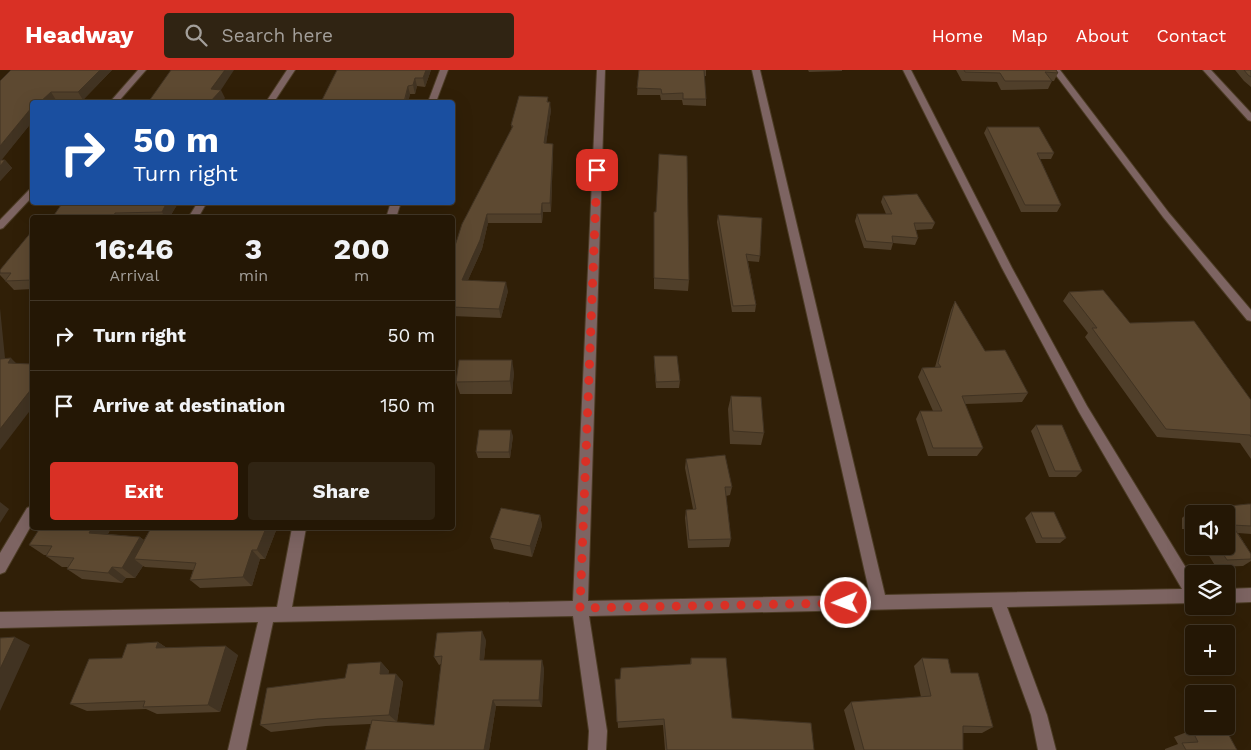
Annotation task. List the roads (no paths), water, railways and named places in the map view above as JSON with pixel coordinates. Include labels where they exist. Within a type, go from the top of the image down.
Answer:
[{"type":"street","points":[[116,100],[142,70]]},
{"type":"street","points":[[271,100],[291,70]]},
{"type":"street","points":[[433,100],[444,70]]},
{"type":"street","points":[[597,750],[598,731],[580,608],[601,70]]},
{"type":"street","points":[[756,70],[879,602]]},
{"type":"street","points":[[907,70],[1007,268],[1083,409],[1185,581]]},
{"type":"street","points":[[1056,70],[1166,215],[1251,317]]},
{"type":"street","points":[[1207,70],[1251,118]]},
{"type":"street","points":[[0,226],[30,194]]},
{"type":"street","points":[[0,566],[30,515]]},
{"type":"street","points":[[237,750],[298,530]]},
{"type":"street","points":[[1235,596],[1251,595]]},
{"type":"street","points":[[0,620],[1185,596]]},
{"type":"street","points":[[997,600],[1039,715],[1047,750]]}]
